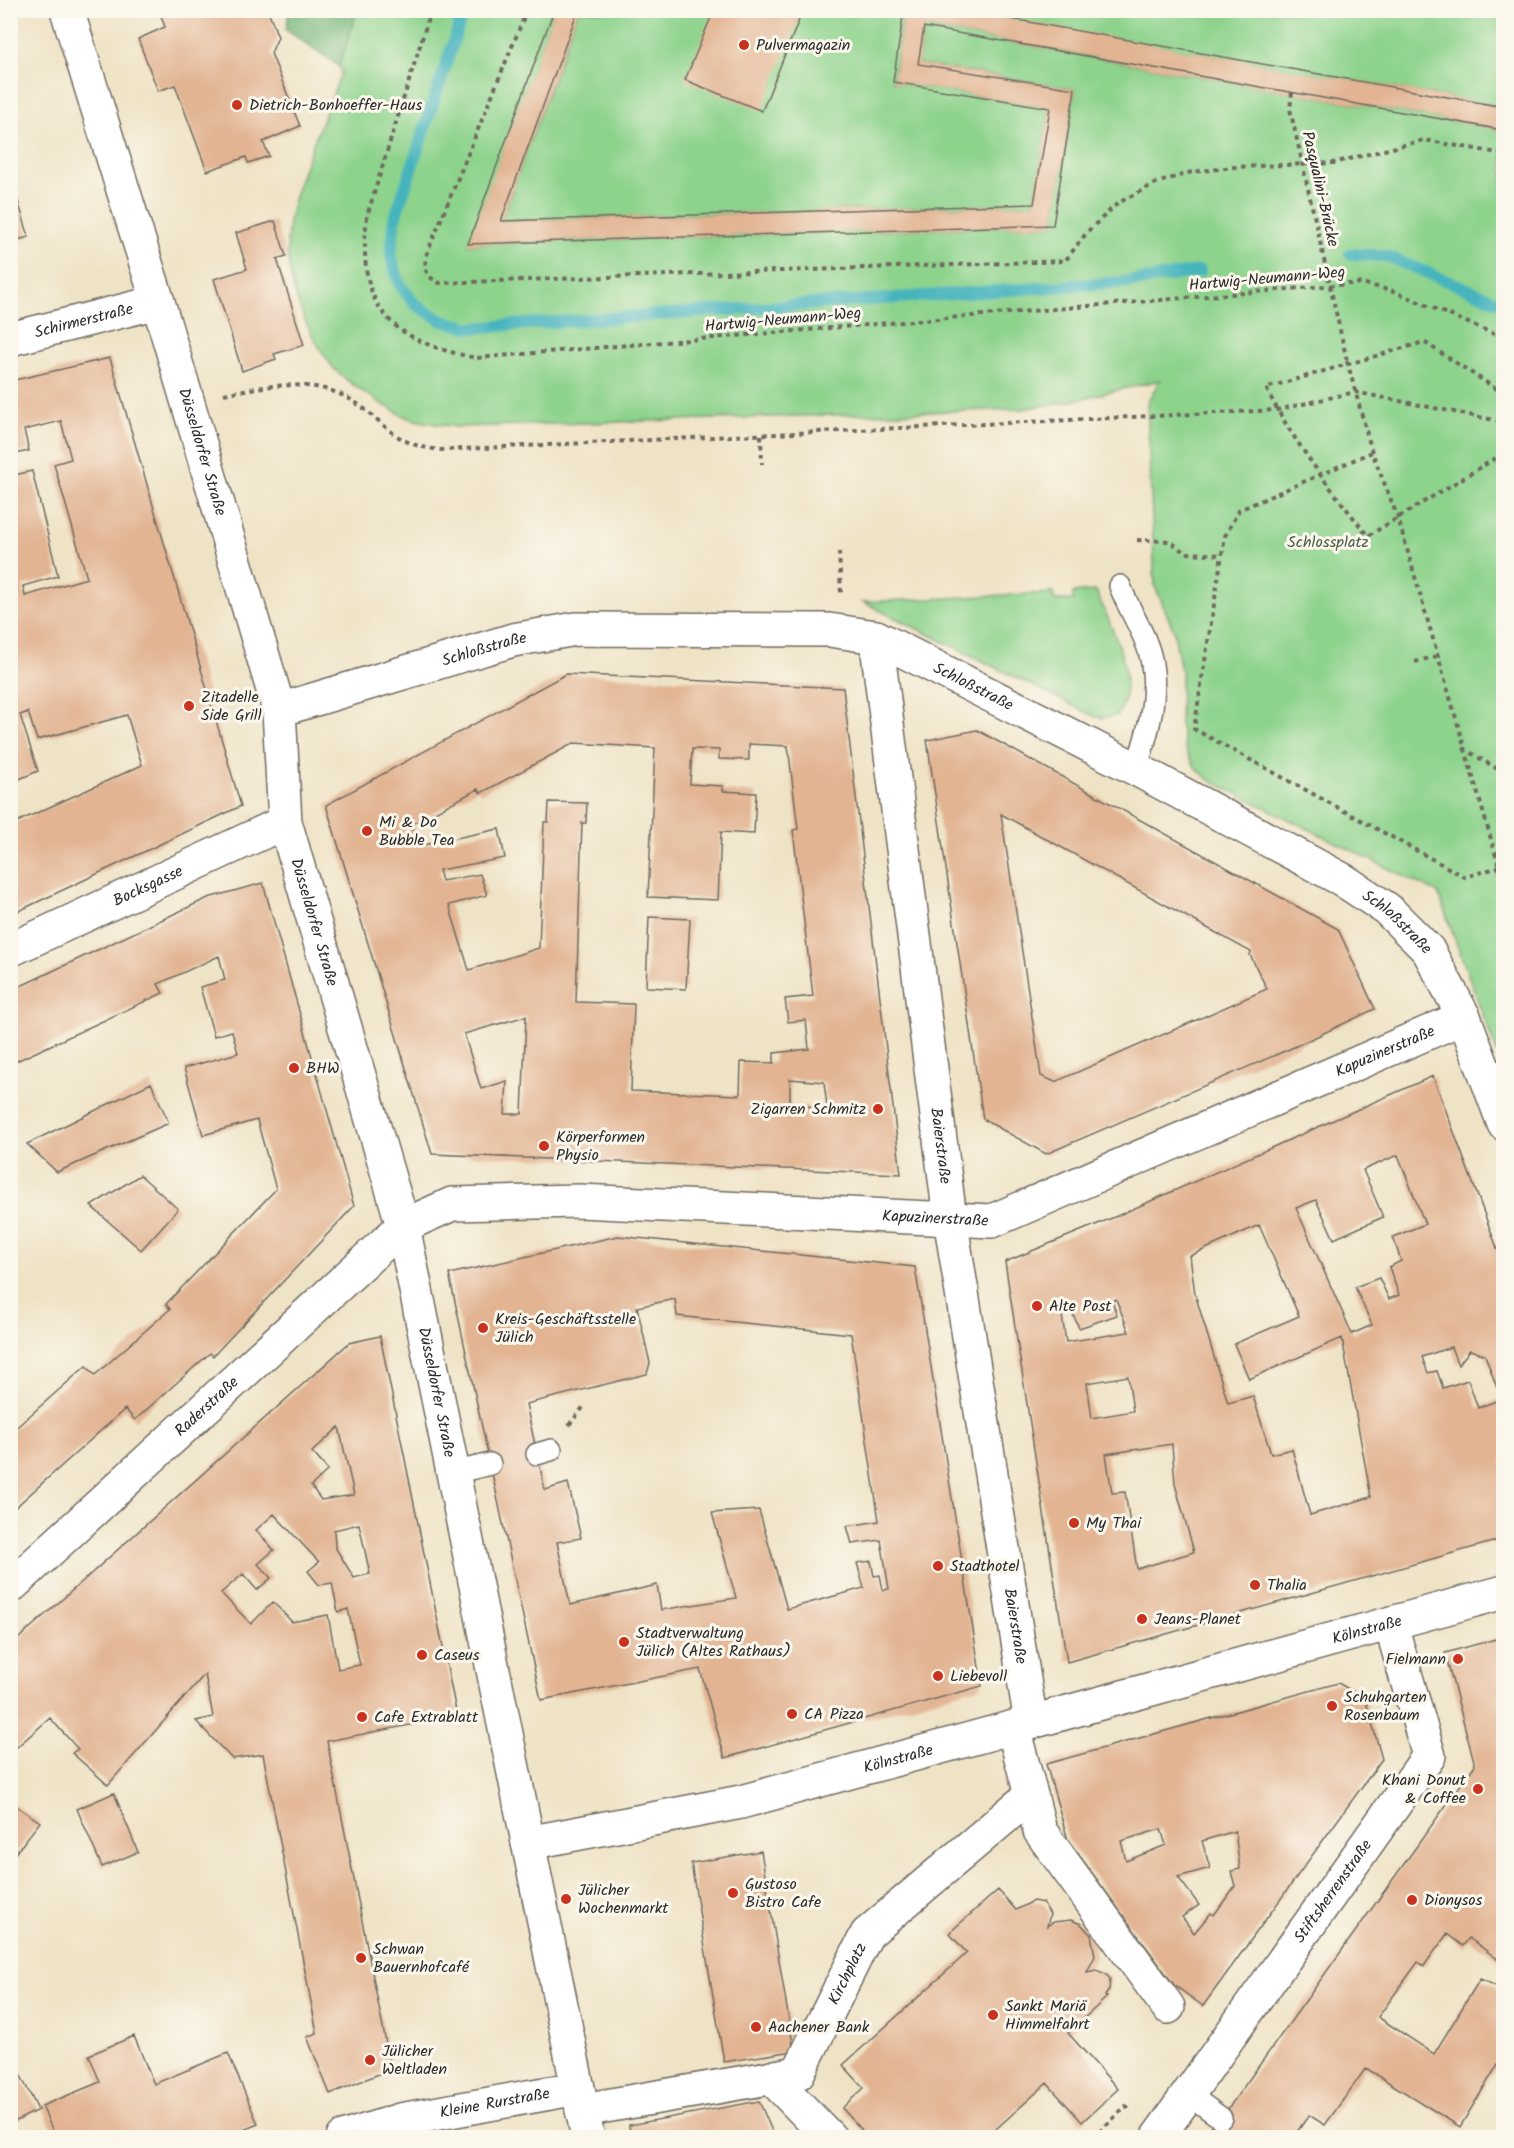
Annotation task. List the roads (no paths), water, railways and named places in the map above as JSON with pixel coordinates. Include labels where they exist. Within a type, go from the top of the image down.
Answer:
[{"type":"street","name":"Düsseldorfer Straße","points":[[67,10],[158,302],[279,710],[285,822],[404,1226],[528,1843]]},
{"type":"street","name":"Schirmerstraße","points":[[10,339],[158,302]]},
{"type":"street","name":"Schloßstraße","points":[[279,710],[513,640],[576,628],[829,630],[876,637],[1136,770],[1343,880],[1387,909],[1428,950],[1464,1017],[1503,1124]]},
{"type":"street","name":"Baierstraße","points":[[876,637],[950,1218],[1022,1725]]},
{"type":"street","name":"Bocksgasse","points":[[10,950],[285,822]]},
{"type":"street","name":"Kapuzinerstraße","points":[[404,1226],[452,1204],[580,1201],[992,1221],[1464,1017]]},
{"type":"street","name":"Raderstraße","points":[[10,1587],[404,1226]]},
{"type":"street","name":"Kölnstraße","points":[[528,1843],[741,1802],[1391,1625],[1503,1592]]},
{"type":"street","name":"Stiftsherrenstraße","points":[[1157,2138],[1429,1756],[1391,1625]]},
{"type":"street","points":[[1022,1725],[1030,1796],[1040,1831],[1168,2007]]},
{"type":"street","name":"Kirchplatz","points":[[771,2077],[798,2073],[867,1934],[1030,1796]]},
{"type":"street","points":[[528,1843],[582,2112]]},
{"type":"street","points":[[771,2077],[830,2138]]},
{"type":"street","name":"Kleine Rurstraße","points":[[343,2138],[400,2120],[582,2112],[771,2077]]},
{"type":"lane","points":[[1120,586],[1152,663],[1153,697],[1149,728],[1136,770]]},
{"type":"lane","points":[[453,1473],[490,1464]]},
{"type":"lane","points":[[1188,2094],[1221,2118]]},
{"type":"waterway","points":[[464,10],[395,218],[391,256],[400,285],[415,304],[442,321],[471,328],[1138,281],[1200,271]]},
{"type":"waterway","points":[[1350,254],[1386,256],[1504,304]]},
{"type":"place","name":"Pulvermagazin","points":[[744,45]]},
{"type":"place","name":"Dietrich-Bonhoeffer-Haus","points":[[237,105]]},
{"type":"place","name":"Zitadelle Side Grill","points":[[189,706]]},
{"type":"place","name":"Mi & Do Bubble Tea","points":[[367,831]]},
{"type":"place","name":"BHW","points":[[294,1068]]},
{"type":"place","name":"Zigarren Schmitz","points":[[878,1109]]},
{"type":"place","name":"Körperformen Physio","points":[[544,1146]]},
{"type":"place","name":"Alte Post","points":[[1037,1306]]},
{"type":"place","name":"Kreis-Geschäftsstelle Jülich","points":[[483,1328]]},
{"type":"place","name":"My Thai","points":[[1074,1523]]},
{"type":"place","name":"Stadthotel","points":[[938,1566]]},
{"type":"place","name":"Thalia","points":[[1255,1585]]},
{"type":"place","name":"Jeans-Planet","points":[[1142,1619]]},
{"type":"place","name":"Stadtverwaltung Jülich (Altes Rathaus)","points":[[624,1642]]},
{"type":"place","name":"Caseus","points":[[422,1655]]},
{"type":"place","name":"Fielmann","points":[[1458,1659]]},
{"type":"place","name":"Liebevoll","points":[[938,1676]]},
{"type":"place","name":"Schuhgarten Rosenbaum","points":[[1332,1706]]},
{"type":"place","name":"CA Pizza","points":[[792,1714]]},
{"type":"place","name":"Cafe Extrablatt","points":[[362,1717]]},
{"type":"place","name":"Khani Donut & Coffee","points":[[1478,1789]]},
{"type":"place","name":"Gustoso Bistro Cafe","points":[[733,1893]]},
{"type":"place","name":"Jülicher Wochenmarkt","points":[[566,1899]]},
{"type":"place","name":"Dionysos","points":[[1412,1900]]},
{"type":"place","name":"Schwan Bauernhofcafé","points":[[361,1958]]},
{"type":"place","name":"Sankt Mariä Himmelfahrt","points":[[993,2015]]},
{"type":"place","name":"Aachener Bank","points":[[756,2027]]},
{"type":"place","name":"Jülicher Weltladen","points":[[370,2060]]},
{"type":"park label","name":"Schlossplatz","points":[[1328,542]]}]
